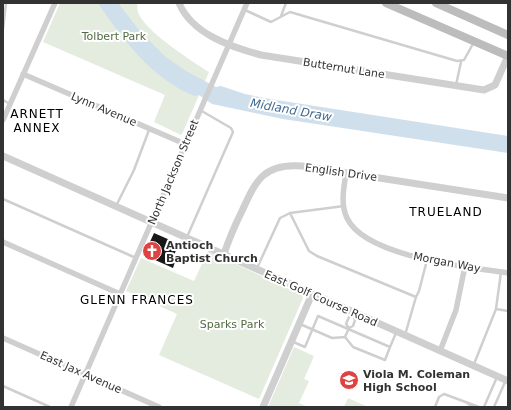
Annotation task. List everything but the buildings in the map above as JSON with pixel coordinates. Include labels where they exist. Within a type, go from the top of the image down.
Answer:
[{"type":"main road","points":[[386,3],[508,56]]},
{"type":"main road","points":[[436,3],[508,35]]},
{"type":"street","points":[[3,120],[55,3]]},
{"type":"street","name":"Butternut Lane","points":[[179,3],[183,12],[194,24],[229,44],[261,55],[484,90],[490,88],[498,79],[508,56]]},
{"type":"street","name":"North Jackson Street","points":[[71,407],[247,3]]},
{"type":"street","name":"Lynn Avenue","points":[[23,74],[185,144]]},
{"type":"street","name":"East Golf Course Road","points":[[3,156],[224,254],[353,314],[507,379]]},
{"type":"street","name":"English Drive","points":[[224,254],[252,189],[266,173],[279,167],[291,165],[508,198]]},
{"type":"street","name":"Morgan Way","points":[[346,173],[343,197],[344,206],[348,219],[359,233],[394,250],[427,260],[508,273]]},
{"type":"street","points":[[3,242],[120,294]]},
{"type":"street","points":[[440,351],[456,310],[465,266]]},
{"type":"street","points":[[263,407],[312,294]]},
{"type":"street","name":"East Jax Avenue","points":[[3,338],[159,407]]},
{"type":"lane","points":[[3,29],[6,3]]},
{"type":"lane","points":[[281,16],[286,3]]},
{"type":"lane","points":[[244,10],[271,22],[290,12],[461,62]]},
{"type":"lane","points":[[456,85],[461,62],[466,58],[474,42]]},
{"type":"lane","points":[[3,100],[10,104]]},
{"type":"lane","points":[[187,238],[233,132],[230,128],[200,110]]},
{"type":"lane","points":[[116,206],[134,170],[150,129]]},
{"type":"lane","points":[[3,199],[136,258]]},
{"type":"lane","points":[[256,269],[280,218],[290,212],[344,206]]},
{"type":"lane","points":[[290,212],[309,250],[317,256],[416,297]]},
{"type":"lane","points":[[405,335],[427,260]]},
{"type":"lane","points":[[473,365],[496,309],[502,272]]},
{"type":"lane","points":[[496,309],[508,311]]},
{"type":"lane","points":[[345,337],[349,328],[353,326],[355,320],[353,314]]},
{"type":"lane","points":[[291,341],[305,347],[318,316],[349,328],[390,347]]},
{"type":"lane","points":[[299,323],[332,338],[345,337]]},
{"type":"lane","points":[[345,337],[353,347],[384,360],[397,332]]},
{"type":"lane","points":[[484,407],[497,376]]},
{"type":"lane","points":[[494,407],[507,379]]},
{"type":"lane","points":[[3,386],[50,407]]},
{"type":"lane","points":[[435,407],[439,397],[444,394],[479,407]]},
{"type":"lane","points":[[467,402],[473,407]]},
{"type":"green space","name":"Tolbert Park","points":[[60,3],[137,3],[138,12],[149,28],[169,45],[209,72],[181,135],[154,122],[165,95],[43,42]]},
{"type":"green space","name":"Sparks Park","points":[[208,251],[302,295],[303,298],[259,399],[159,355],[177,314],[126,291],[141,258],[194,281]]},
{"type":"green space","points":[[294,347],[314,356],[304,379],[309,381],[299,403],[308,407],[268,407]]},
{"type":"green space","points":[[348,398],[368,407],[344,407]]},
{"type":"water","name":"Midland Draw","points":[[98,3],[118,3],[142,34],[167,58],[186,71],[216,87],[221,86],[245,94],[270,99],[508,136],[508,153],[283,119],[212,104],[199,95],[195,96],[180,89],[152,69],[128,44]]},
{"type":"place","name":"Antioch Baptist Church","points":[[152,251]]},
{"type":"place","name":"Viola M. Coleman High School","points":[[349,380]]},
{"type":"district","name":"ARNETT ANNEX","points":[[37,121]]},
{"type":"district","name":"TRUELAND","points":[[446,212]]},
{"type":"district","name":"GLENN FRANCES","points":[[137,300]]}]
